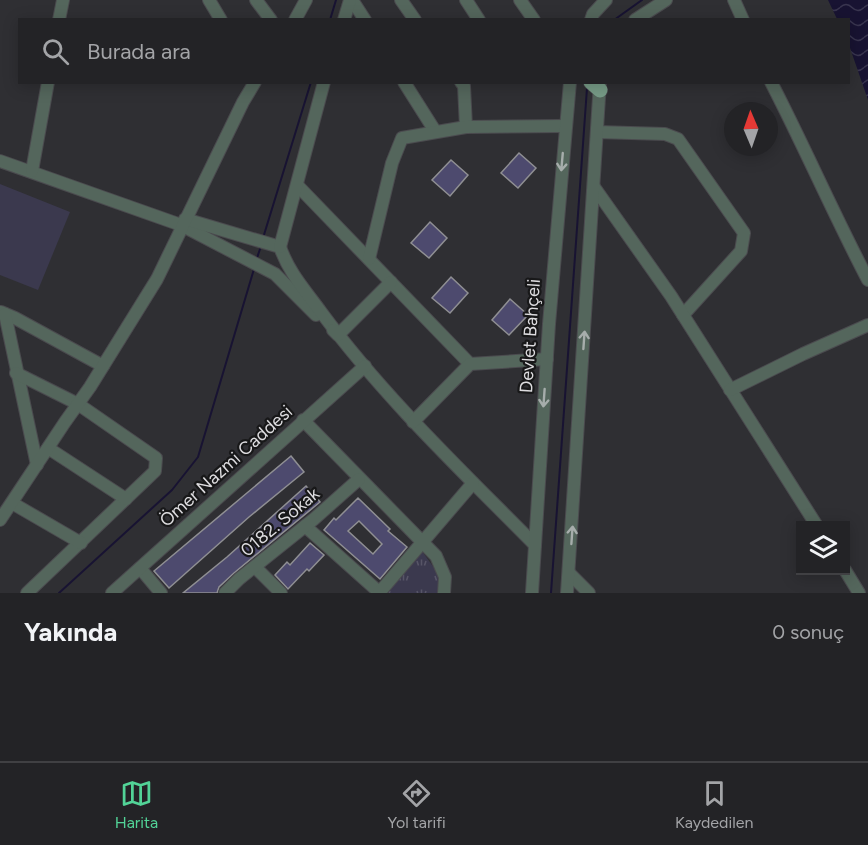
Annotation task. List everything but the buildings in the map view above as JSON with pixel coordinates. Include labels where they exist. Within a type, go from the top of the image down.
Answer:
[{"type":"street","points":[[59,18],[63,0]]},
{"type":"street","points":[[256,0],[270,18]]},
{"type":"street","points":[[296,18],[306,0]]},
{"type":"street","points":[[345,18],[351,0]]},
{"type":"street","points":[[351,0],[364,18]]},
{"type":"street","points":[[466,0],[478,18]]},
{"type":"street","points":[[520,0],[533,18]]},
{"type":"street","points":[[592,18],[606,0]]},
{"type":"street","points":[[638,18],[666,0]]},
{"type":"street","points":[[734,0],[742,18]]},
{"type":"street","points":[[211,1],[220,18]]},
{"type":"street","points":[[406,2],[414,18]]},
{"type":"street","points":[[32,171],[48,84]]},
{"type":"street","points":[[0,520],[103,366],[157,279],[183,222],[254,84]]},
{"type":"street","points":[[323,84],[280,247],[286,265],[338,335],[413,422],[535,545]]},
{"type":"street","points":[[406,84],[435,131]]},
{"type":"street","points":[[465,84],[466,127]]},
{"type":"street","name":"Devlet Bahçeli","points":[[532,593],[547,359],[570,84]]},
{"type":"street","points":[[772,84],[806,149],[837,221],[868,280]]},
{"type":"street","points":[[567,593],[594,187],[597,85]]},
{"type":"street","points":[[369,259],[392,163],[402,138],[466,127],[565,126]]},
{"type":"street","points":[[597,132],[665,134],[678,139],[744,233],[741,250],[683,315]]},
{"type":"street","points":[[0,161],[183,222],[280,247]]},
{"type":"street","points":[[297,185],[470,364]]},
{"type":"street","points":[[594,187],[683,315],[814,521]]},
{"type":"street","points":[[183,222],[275,274],[297,298],[338,335]]},
{"type":"street","points":[[338,335],[391,282]]},
{"type":"street","points":[[2,313],[103,366]]},
{"type":"street","points":[[2,313],[37,465]]},
{"type":"street","points":[[730,390],[868,325]]},
{"type":"street","points":[[413,422],[470,364],[547,359]]},
{"type":"street","name":"Ömer Nazmi Caddesi","points":[[112,593],[364,366]]},
{"type":"street","points":[[16,373],[78,404],[156,458],[154,471],[27,593]]},
{"type":"street","points":[[303,420],[436,556],[445,577],[444,593]]},
{"type":"street","points":[[48,448],[126,499]]},
{"type":"street","name":"0182. Sokak","points":[[225,593],[306,526],[359,478]]},
{"type":"street","points":[[306,526],[379,593],[473,483]]},
{"type":"street","points":[[12,503],[81,543]]},
{"type":"street","points":[[255,567],[281,593]]},
{"type":"street","points":[[140,568],[161,593]]},
{"type":"street","points":[[569,573],[589,593]]},
{"type":"street","points":[[848,575],[859,593]]},
{"type":"green space","points":[[0,184],[70,212],[38,290],[0,275]]},
{"type":"green space","points":[[421,550],[440,576],[439,593],[384,593]]},
{"type":"water","points":[[828,0],[868,0],[868,100],[850,48],[850,18],[837,18]]},
{"type":"waterway","points":[[331,18],[336,0]]},
{"type":"waterway","points":[[617,18],[642,0]]},
{"type":"waterway","points":[[263,238],[310,84]]},
{"type":"waterway","points":[[551,593],[587,88]]},
{"type":"waterway","points":[[256,261],[261,246]]},
{"type":"waterway","points":[[59,593],[172,490],[198,457],[254,269]]}]
